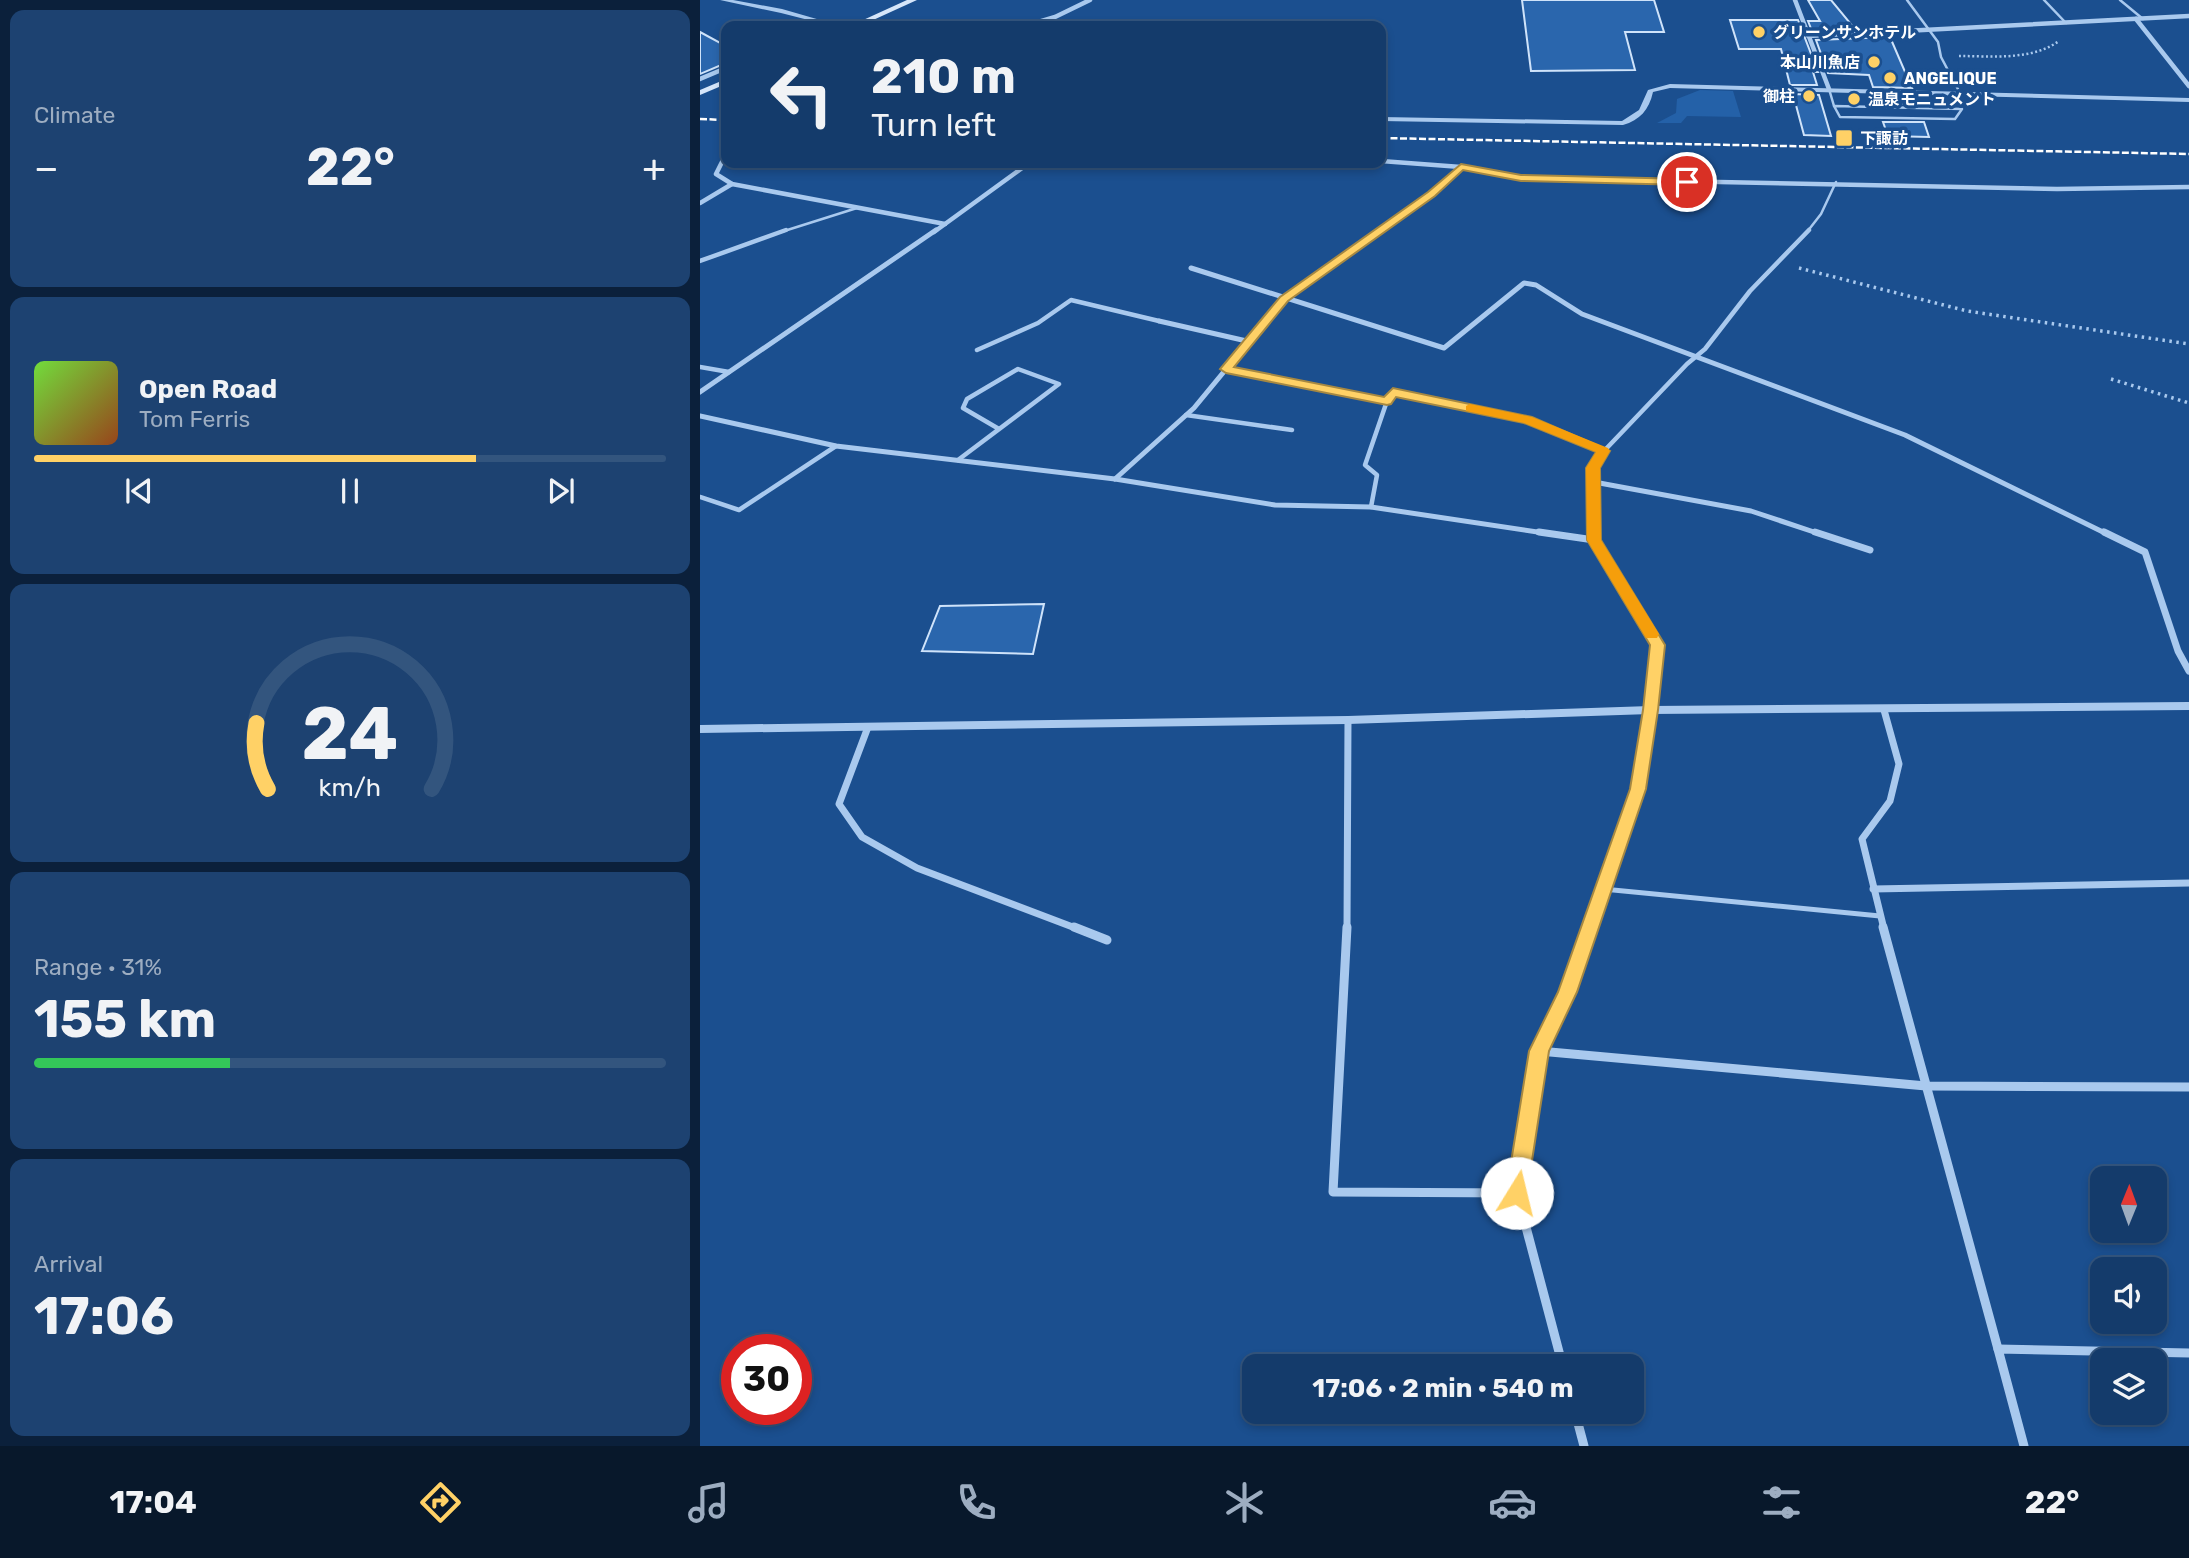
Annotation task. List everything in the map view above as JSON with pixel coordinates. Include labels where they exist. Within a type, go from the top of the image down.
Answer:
[{"type":"main road","points":[[866,21],[913,0]]},
{"type":"main road","points":[[700,93],[721,83]]},
{"type":"street","points":[[723,0],[782,11],[817,21]]},
{"type":"street","points":[[1042,21],[1090,0]]},
{"type":"street","points":[[1795,0],[1829,89]]},
{"type":"street","points":[[1808,36],[2189,16]]},
{"type":"street","points":[[2136,19],[2189,86]]},
{"type":"street","points":[[700,79],[721,70]]},
{"type":"street","points":[[1386,119],[1623,123],[1642,113],[1647,107],[1650,91],[1658,87],[1829,89],[2189,100]]},
{"type":"street","points":[[1386,161],[1461,167],[1521,178],[2057,188],[2189,187]]},
{"type":"street","points":[[721,164],[716,174],[733,184],[945,224]]},
{"type":"street","points":[[1115,479],[1186,415],[1251,342],[1284,299],[1431,194],[1461,167]]},
{"type":"street","points":[[700,392],[1022,168]]},
{"type":"street","points":[[700,203],[733,184]]},
{"type":"street","points":[[1191,268],[1444,348],[1524,283],[1536,285],[1583,314],[1905,435],[2145,552],[2178,651],[2189,671]]},
{"type":"street","points":[[1159,321],[1251,342]]},
{"type":"street","points":[[700,416],[836,446],[1115,479],[1275,505],[1371,507],[1594,540]]},
{"type":"street","points":[[1560,1354],[1517,1193],[1539,1051],[1568,992],[1638,789],[1657,645],[1594,540],[1593,468],[1604,451]]},
{"type":"street","points":[[1594,482],[1751,511],[1870,550]]},
{"type":"street","points":[[700,729],[1348,720],[1650,710],[2189,706]]},
{"type":"street","points":[[1884,710],[1899,764],[1890,800],[1861,839],[2024,1446]]},
{"type":"street","points":[[1348,720],[1349,899],[1333,1192],[1517,1193]]},
{"type":"street","points":[[868,727],[839,804],[862,837],[917,868],[1107,940]]},
{"type":"street","points":[[1873,889],[2189,883]]},
{"type":"street","points":[[1539,1051],[1926,1086],[2189,1087]]},
{"type":"street","points":[[1998,1349],[2189,1353]]},
{"type":"street","points":[[1578,1424],[1584,1446]]},
{"type":"lane","points":[[1907,0],[1938,42],[1941,57],[1960,93]]},
{"type":"lane","points":[[2044,0],[2066,23]]},
{"type":"lane","points":[[2120,0],[2143,19]]},
{"type":"lane","points":[[1829,89],[1834,106],[1840,117],[1955,119],[1962,109],[1834,106]]},
{"type":"lane","points":[[1371,507],[1377,475],[1365,465],[1387,401],[1393,392],[1528,420],[1604,451],[1687,364],[1697,358],[1750,290],[1817,219],[1836,182]]},
{"type":"lane","points":[[700,261],[808,222],[856,208]]},
{"type":"lane","points":[[977,349],[1038,323],[1071,300],[1159,321]]},
{"type":"lane","points":[[700,367],[729,372]]},
{"type":"lane","points":[[958,460],[1059,384],[1018,369],[967,399],[963,408],[999,429]]},
{"type":"lane","points":[[1226,369],[1387,401]]},
{"type":"lane","points":[[1186,415],[1292,430]]},
{"type":"lane","points":[[700,497],[739,510],[836,446]]},
{"type":"lane","points":[[1603,888],[1880,916]]},
{"type":"path","points":[[1941,57],[1999,55],[2057,45],[2061,38],[2054,23]]},
{"type":"path","points":[[1778,262],[1967,311],[2189,345]]},
{"type":"path","points":[[2110,379],[2189,403]]},
{"type":"shaded area","points":[[1700,90],[1733,91],[1741,117],[1687,116],[1681,123],[1657,123],[1676,113],[1677,99]]},
{"type":"building","points":[[1522,0],[1654,0],[1664,32],[1625,32],[1635,70],[1531,71]]},
{"type":"building","points":[[1808,0],[1831,0],[1855,29],[1812,31],[1808,21],[1820,21]]},
{"type":"building","points":[[1730,20],[1798,20],[1818,72],[1813,72],[1817,85],[1790,85],[1781,49],[1739,49]]},
{"type":"building","points":[[700,32],[721,43],[721,65],[700,74]]},
{"type":"building","points":[[1890,37],[1912,88],[1873,87],[1869,75],[1828,73],[1816,40]]},
{"type":"building","points":[[1793,94],[1819,95],[1831,136],[1804,135]]},
{"type":"building","points":[[1876,96],[1916,97],[1918,104],[1878,103]]},
{"type":"building","points":[[1883,122],[1924,122],[1929,137],[1888,136]]},
{"type":"building","points":[[1044,604],[1033,654],[922,651],[940,606]]},
{"type":"railway","points":[[700,119],[721,120]]},
{"type":"railway","points":[[1386,138],[2189,154]]},
{"type":"slow traffic","points":[[1470,408],[1528,420],[1604,451],[1593,468],[1594,540],[1651,634]]},
{"type":"place","name":"グリーンサンホテル","points":[[1759,32]]},
{"type":"place","name":"本山川魚店","points":[[1874,62]]},
{"type":"place","name":"ANGELIQUE","points":[[1890,78]]},
{"type":"place","name":"御柱","points":[[1809,96]]},
{"type":"place","name":"温泉モニュメント","points":[[1854,99]]},
{"type":"place","name":"下諏訪","points":[[1844,138]]},
{"type":"route","points":[[1517,1193],[1539,1051],[1568,992],[1638,789],[1650,710],[1657,645],[1594,540],[1593,468],[1604,451],[1528,420],[1393,392],[1387,401],[1226,369],[1284,299],[1431,194],[1461,167],[1521,178],[1687,182]]}]
